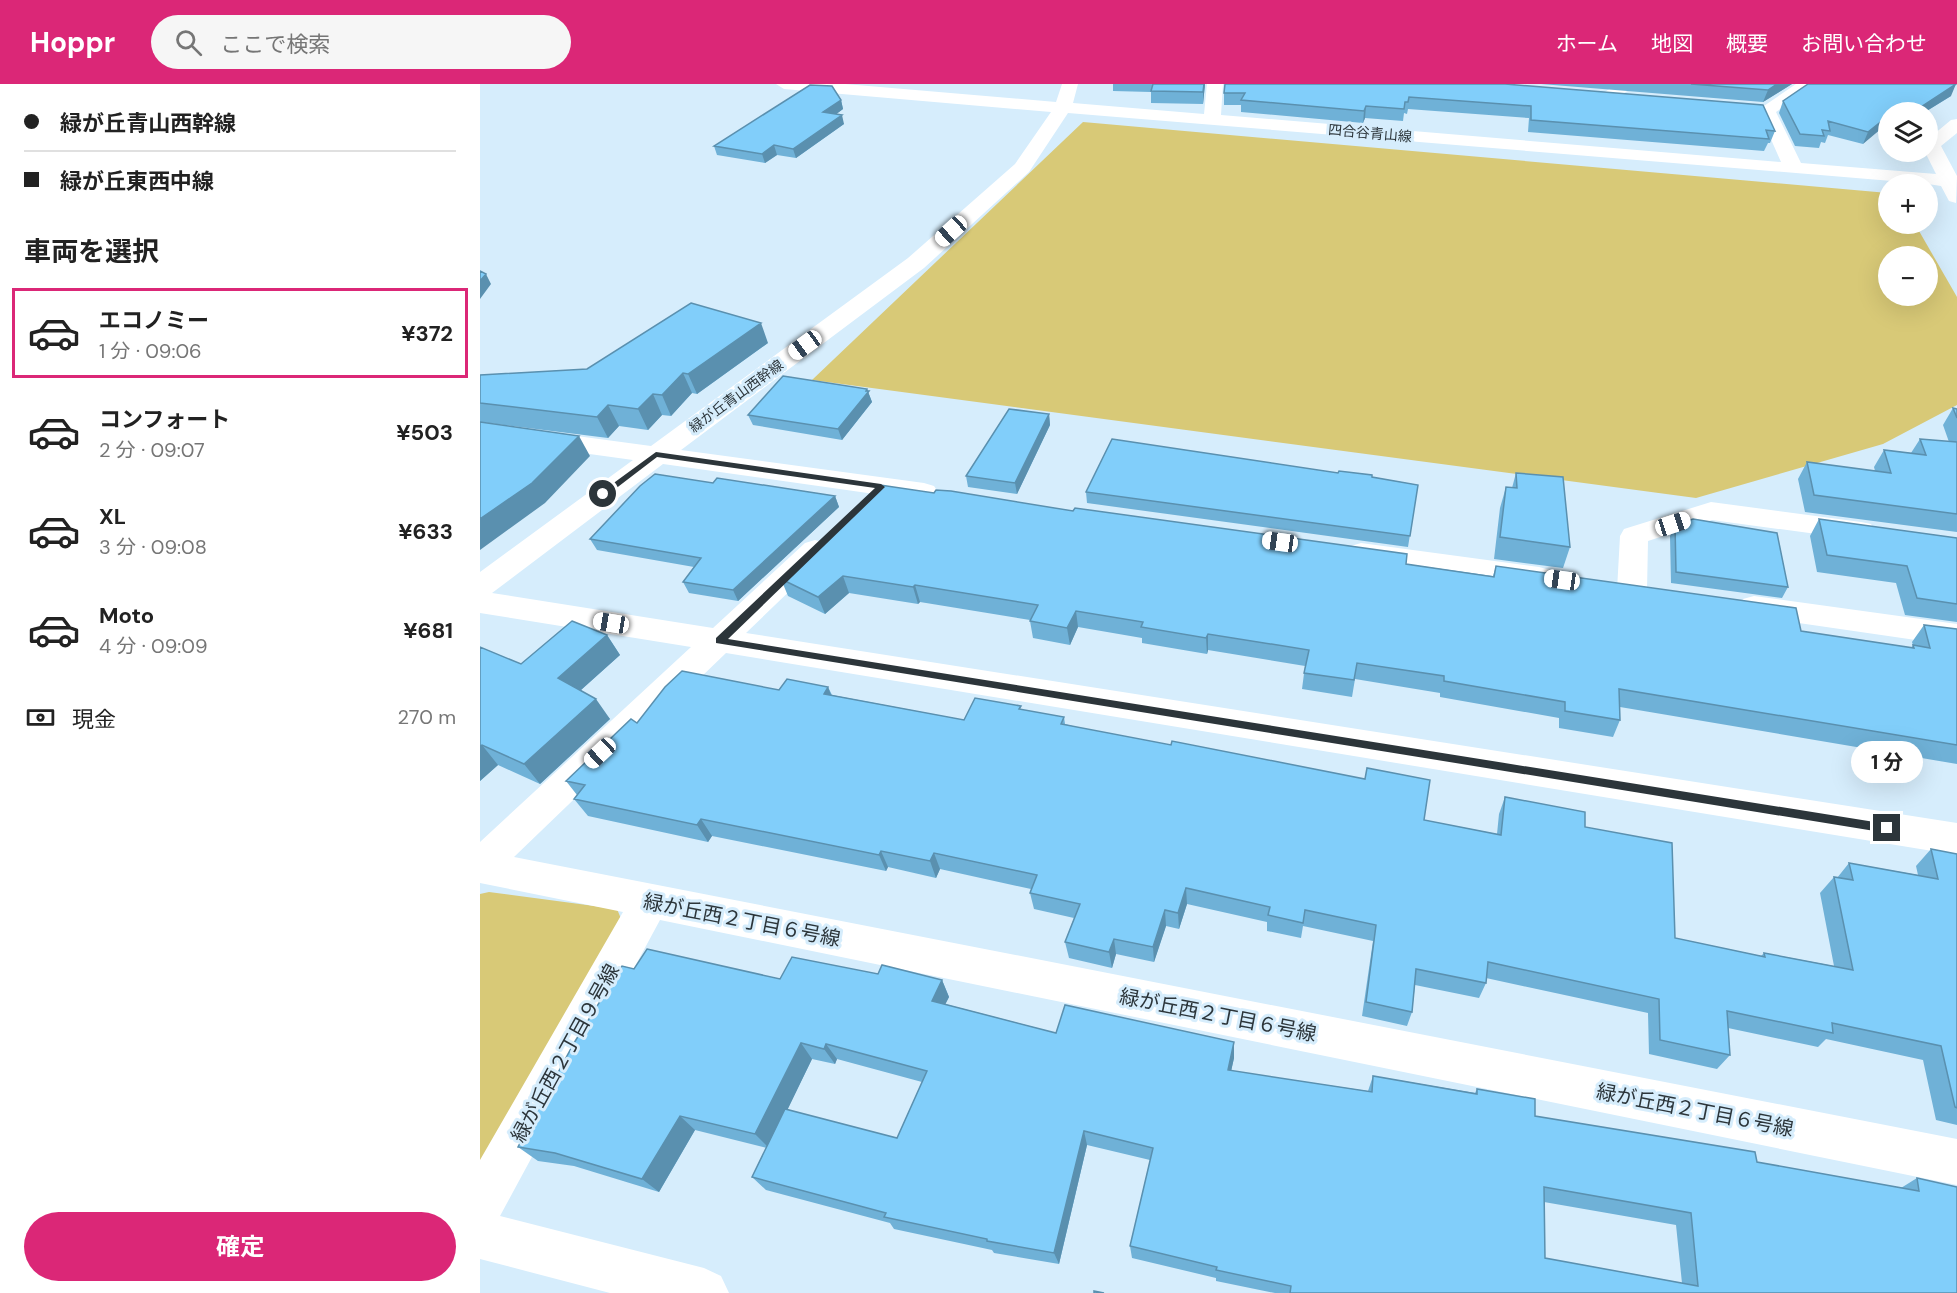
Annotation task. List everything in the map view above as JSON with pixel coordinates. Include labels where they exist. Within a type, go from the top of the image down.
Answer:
[{"type":"street","name":"四合谷青山線","points":[[784,84],[1952,181]]},
{"type":"street","name":"緑が丘青山西幹線","points":[[480,587],[916,263],[1022,168],[1063,107],[1070,84]]},
{"type":"street","points":[[1212,120],[1215,84]]},
{"type":"street","points":[[1630,84],[1600,96],[1640,100]]},
{"type":"street","points":[[1794,169],[1761,110],[1808,84]]},
{"type":"street","points":[[1957,124],[1931,145],[1952,181],[1957,199]]},
{"type":"street","points":[[480,431],[952,496]]},
{"type":"street","points":[[480,866],[881,487]]},
{"type":"street","points":[[1632,590],[1634,536],[1711,511],[1887,534]]},
{"type":"street","points":[[1339,550],[1562,580]]},
{"type":"street","points":[[480,602],[1957,839]]},
{"type":"street","points":[[1725,603],[1957,635]]},
{"type":"street","name":"緑が丘西２丁目６号線","points":[[480,866],[1957,1162]]},
{"type":"street","name":"緑が丘西２丁目９号線","points":[[480,1204],[650,901]]},
{"type":"street","points":[[480,1235],[704,1293]]},
{"type":"shaded area","points":[[1083,122],[1878,192],[1878,234],[1921,234],[1928,246],[1878,246],[1878,306],[1938,306],[1938,264],[1957,297],[1957,405],[1883,444],[1696,498],[812,380]]},
{"type":"shaded area","points":[[489,892],[617,909],[624,926],[480,1178],[480,894]]},
{"type":"building","points":[[1153,84],[1204,84],[1203,92],[1151,91]]},
{"type":"building","points":[[1225,84],[1505,84],[1763,105],[1775,131],[1766,130],[1769,139],[1531,120],[1531,106],[1409,97],[1404,109],[1366,106],[1364,111],[1241,100],[1245,93],[1224,93]]},
{"type":"building","points":[[1691,84],[1777,84],[1768,90]]},
{"type":"building","points":[[1808,84],[1956,84],[1929,102],[1878,102],[1878,124],[1868,132],[1828,121],[1830,131],[1822,130],[1824,136],[1800,134],[1783,101]]},
{"type":"building","points":[[810,85],[832,86],[841,100],[823,112],[842,115],[793,149],[774,145],[762,154],[714,146]]},
{"type":"building","points":[[480,271],[486,274],[480,281]]},
{"type":"building","points":[[691,303],[761,323],[688,374],[683,373],[662,395],[653,394],[638,409],[608,405],[597,417],[480,403],[480,375],[587,369]]},
{"type":"building","points":[[783,376],[869,391],[838,429],[748,415]]},
{"type":"building","points":[[1009,409],[1049,414],[1015,483],[966,476]]},
{"type":"building","points":[[480,422],[579,436],[532,483],[480,519]]},
{"type":"building","points":[[1112,439],[1338,473],[1339,471],[1372,475],[1372,477],[1418,485],[1410,536],[1086,492]]},
{"type":"building","points":[[1920,439],[1957,442],[1957,514],[1814,495],[1807,462],[1891,473],[1884,450],[1926,455]]},
{"type":"building","points":[[1516,473],[1563,477],[1570,547],[1500,537],[1506,487],[1517,488]]},
{"type":"building","points":[[655,474],[713,483],[717,478],[835,496],[733,590],[683,582],[701,558],[590,539],[640,486]]},
{"type":"building","points":[[880,485],[934,493],[936,490],[951,491],[1073,511],[1075,508],[1407,554],[1406,564],[1494,577],[1496,566],[1796,608],[1801,631],[1914,648],[1913,645],[1930,648],[1924,625],[1957,629],[1957,745],[1619,689],[1620,720],[1565,711],[1565,702],[1444,681],[1444,676],[1357,663],[1354,680],[1304,673],[1309,650],[1208,634],[1206,638],[1141,627],[1143,622],[1076,611],[1067,628],[1030,621],[1038,605],[843,576],[818,597],[781,579]]},
{"type":"building","points":[[1693,519],[1777,533],[1788,587],[1676,572],[1675,525]]},
{"type":"building","points":[[1819,519],[1957,538],[1957,604],[1917,598],[1907,566],[1827,555]]},
{"type":"building","points":[[572,621],[607,635],[558,678],[596,699],[524,764],[480,746],[480,647],[521,664]]},
{"type":"building","points":[[682,671],[779,690],[787,679],[828,687],[824,694],[964,720],[975,698],[1064,717],[1061,724],[1171,745],[1172,741],[1365,779],[1367,768],[1430,780],[1424,820],[1501,835],[1505,797],[1585,812],[1585,827],[1672,843],[1675,938],[1765,957],[1764,953],[1853,970],[1834,877],[1853,880],[1849,863],[1938,879],[1931,849],[1957,854],[1957,1108],[1941,1046],[1832,1023],[1833,1033],[1727,1011],[1730,1055],[1660,1040],[1659,999],[1488,962],[1486,983],[1416,969],[1412,1012],[1366,1002],[1376,925],[1305,910],[1303,923],[1268,915],[1270,907],[1186,888],[1178,913],[1165,910],[1153,947],[1114,939],[1109,952],[1065,942],[1080,904],[1030,893],[1037,875],[934,853],[930,861],[881,851],[879,855],[701,819],[697,825],[574,799],[585,785],[566,781],[631,719],[637,723],[665,687]]},
{"type":"building","points":[[647,949],[780,979],[792,957],[878,974],[882,965],[942,980],[932,1001],[1056,1033],[1065,1005],[1234,1042],[1228,1070],[1372,1092],[1373,1076],[1477,1094],[1477,1089],[1535,1099],[1535,1116],[1755,1152],[1757,1162],[1919,1191],[1917,1178],[1957,1187],[1957,1293],[1290,1293],[1291,1286],[1216,1270],[1217,1267],[1130,1246],[1153,1148],[1084,1131],[1054,1253],[987,1241],[987,1239],[884,1217],[886,1213],[752,1177],[785,1109],[897,1138],[927,1071],[826,1044],[824,1049],[801,1043],[755,1134],[680,1116],[642,1179],[555,1153],[518,1147],[574,1043],[622,966],[634,969]],"holes":[[[1544,1187],[1691,1213],[1698,1286],[1545,1258]]]},
{"type":"route","points":[[603,494],[656,455],[881,487],[720,641],[1887,828]]}]
